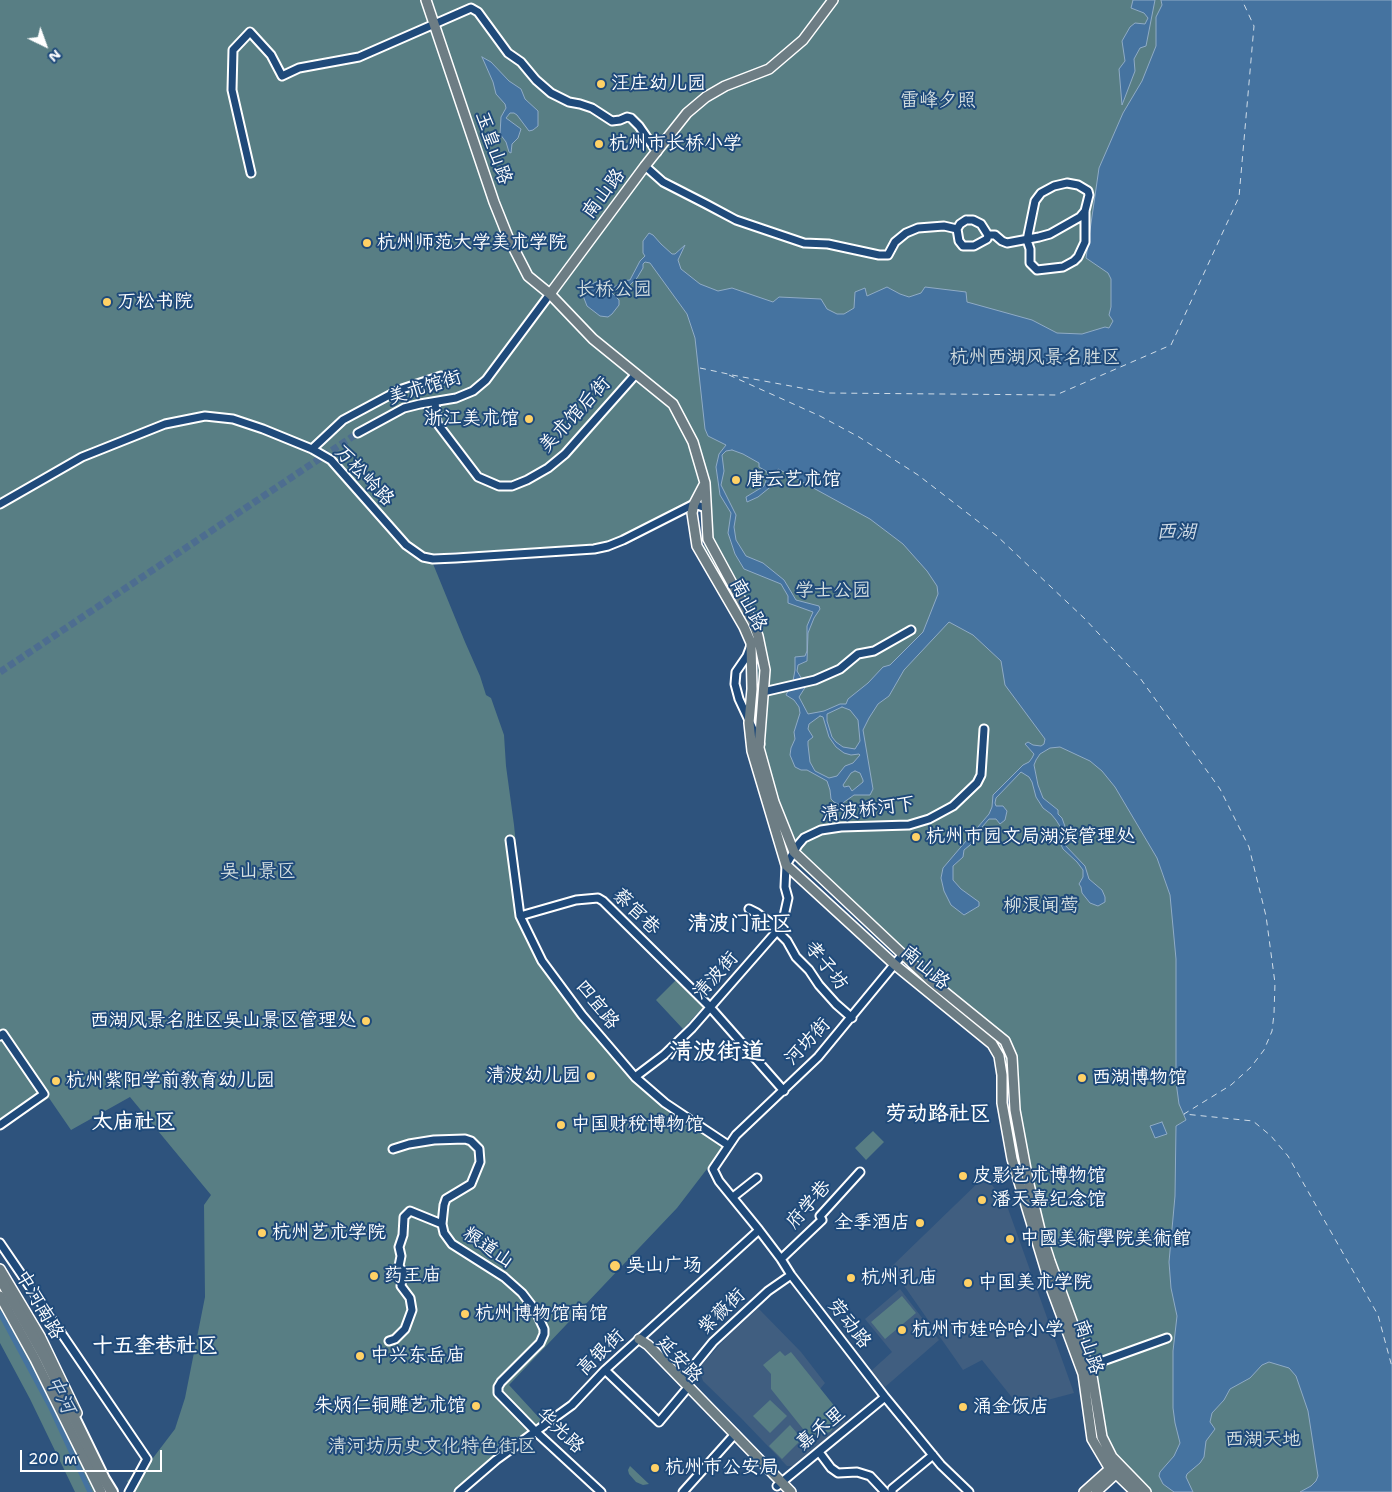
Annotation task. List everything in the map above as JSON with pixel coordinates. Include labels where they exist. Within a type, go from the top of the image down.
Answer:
[{"type":"highway","points":[[0,1278],[44,1356],[112,1492]]},
{"type":"highway","points":[[0,1289],[39,1359],[103,1492]]},
{"type":"main road","name":"玉皇山路","points":[[426,0],[482,169],[508,237],[528,276],[550,294]]},
{"type":"main road","name":"南山路","points":[[833,0],[803,40],[769,69],[725,86],[706,97],[688,113],[645,166],[550,294],[593,339],[672,404],[693,442],[705,482],[708,539],[753,622],[758,636],[765,670],[759,748],[774,802],[794,852],[931,981],[1005,1041],[1012,1057],[1016,1110],[1028,1180],[1040,1230],[1089,1366],[1096,1394],[1102,1437],[1116,1468],[1146,1492]]},
{"type":"main road","name":"南山路","points":[[705,482],[694,504],[692,513],[697,546],[744,627],[751,643],[752,689],[749,723],[752,751],[786,865],[894,964],[992,1044],[999,1056],[1002,1075],[1002,1103],[1013,1164],[1051,1288],[1083,1374],[1092,1438],[1135,1492]]},
{"type":"main road","name":"中河南路","points":[[0,1268],[40,1336],[107,1478],[116,1492]]},
{"type":"main road","name":"中河南路","points":[[0,1296],[36,1359],[103,1492]]},
{"type":"main road","name":"延安路","points":[[639,1340],[648,1344],[781,1487],[791,1492]]},
{"type":"main road","name":"延安路","points":[[639,1340],[644,1348],[685,1391],[733,1436]]},
{"type":"main road","points":[[1084,1492],[1116,1468]]},
{"type":"main road","points":[[1096,1492],[1116,1468]]},
{"type":"street","points":[[251,173],[232,90],[233,50],[250,32],[271,55],[282,76],[299,68],[359,57],[471,8],[478,12],[508,53],[521,62],[536,80],[551,93],[569,102],[592,108],[612,120],[631,118],[657,152]]},
{"type":"street","points":[[645,166],[663,182],[736,220],[804,242],[828,244],[888,255],[895,242],[906,233],[918,228],[944,226],[957,230]]},
{"type":"street","points":[[1067,183],[1084,188],[1088,191],[1089,195],[1085,211],[1085,233],[1082,250],[1074,261],[1062,267],[1037,270],[1030,263],[1030,249],[1027,240],[1035,201],[1041,193],[1054,186],[1067,183]]},
{"type":"street","points":[[988,235],[995,235],[1007,243],[1027,240],[1050,234],[1080,217],[1085,211]]},
{"type":"street","points":[[966,220],[974,220],[981,224],[988,235],[987,239],[974,246],[963,246],[959,241],[957,230],[960,224],[966,220]]},
{"type":"street","name":"美术馆街","points":[[358,433],[404,408],[456,398],[473,391],[486,380],[550,294]]},
{"type":"street","name":"美术馆后街","points":[[435,402],[438,422],[478,477],[499,486],[512,486],[548,468],[565,454],[636,374]]},
{"type":"street","points":[[312,449],[343,420],[399,390],[441,376]]},
{"type":"street","name":"万松岭路","points":[[0,504],[82,457],[165,424],[205,416],[233,419],[290,439],[331,460],[406,545],[423,557],[594,550],[623,540],[694,504]]},
{"type":"street","points":[[694,504],[706,508]]},
{"type":"street","points":[[763,692],[815,680],[840,669],[858,654],[874,651],[911,630]]},
{"type":"street","points":[[751,643],[747,656],[736,672],[735,684],[739,699],[760,744]]},
{"type":"street","name":"清波桥河下","points":[[794,852],[804,838],[821,830],[841,827],[909,825],[929,819],[953,806],[977,783],[981,775],[984,729]]},
{"type":"street","name":"四宜路","points":[[510,840],[520,916],[542,961],[582,1015],[635,1077],[665,1102],[728,1145]]},
{"type":"street","name":"清波街","points":[[635,1077],[664,1055],[692,1028],[709,1006],[747,967],[776,929],[784,916],[788,898],[784,888],[786,865],[794,852]]},
{"type":"street","name":"蔡官巷","points":[[520,916],[576,900],[598,898],[610,906],[709,1006]]},
{"type":"street","name":"孝子坊","points":[[748,909],[757,913],[776,929],[819,985],[852,1018]]},
{"type":"street","name":"河坊街","points":[[713,1169],[736,1135],[818,1058],[903,954]]},
{"type":"street","points":[[709,1006],[784,1091]]},
{"type":"street","points":[[0,1036],[3,1034],[44,1094],[0,1124]]},
{"type":"street","name":"粮道山","points":[[392,1149],[425,1142],[465,1139],[471,1141],[479,1149],[480,1162],[471,1184],[446,1199],[442,1224],[444,1233],[452,1244],[504,1277],[522,1293],[535,1310],[544,1329],[540,1343],[501,1382],[498,1387],[498,1393]]},
{"type":"street","name":"劳动路","points":[[713,1169],[720,1181],[885,1397],[933,1455],[969,1492]]},
{"type":"street","name":"府学巷","points":[[781,1259],[822,1220],[820,1216],[860,1172]]},
{"type":"street","points":[[734,1197],[757,1178]]},
{"type":"street","points":[[389,1341],[405,1329],[412,1310],[410,1298],[402,1286],[403,1272],[399,1266],[401,1256],[399,1247],[403,1235],[404,1217],[410,1211],[442,1224]]},
{"type":"street","name":"高银街","points":[[459,1492],[496,1460],[572,1405],[605,1370],[759,1230]]},
{"type":"street","points":[[0,1243],[147,1459],[129,1492]]},
{"type":"street","name":"紫薇街","points":[[682,1380],[713,1342],[768,1291],[791,1275]]},
{"type":"street","points":[[1089,1366],[1167,1338]]},
{"type":"street","points":[[605,1370],[659,1422],[685,1391]]},
{"type":"street","name":"华光路","points":[[498,1393],[535,1431],[601,1492]]},
{"type":"street","name":"嘉禾里","points":[[781,1487],[819,1452],[885,1397]]},
{"type":"street","points":[[683,1492],[733,1436]]},
{"type":"street","points":[[819,1452],[831,1468],[838,1473],[857,1472],[870,1476],[884,1492]]},
{"type":"street","points":[[892,1492],[892,1489],[933,1455]]},
{"type":"street","points":[[465,1486],[471,1492]]},
{"type":"shaded area","name":"中国美术学院","points":[[985,1176],[1006,1203],[1074,1393],[1036,1403],[1018,1405],[982,1360],[963,1370],[891,1267]]},
{"type":"shaded area","name":"杭州市娃哈哈小学","points":[[900,1289],[939,1340],[885,1387],[871,1371],[892,1352],[865,1319]]},
{"type":"shaded area","points":[[758,1308],[801,1352],[825,1383],[820,1389],[846,1422],[795,1468],[787,1466],[703,1381],[701,1375],[700,1367],[724,1340]]},
{"type":"green space","name":"杭州西湖风景名胜区","points":[[0,0],[1392,0],[1392,1492],[1139,1492],[1113,1461],[1087,1364],[1026,1195],[1010,1119],[1011,1076],[1003,1054],[988,1032],[798,865],[783,844],[757,755],[758,651],[754,635],[704,546],[706,497],[629,535],[599,544],[429,554],[480,676],[486,695],[491,698],[504,735],[524,925],[555,980],[650,1092],[723,1140],[723,1148],[677,1208],[509,1385],[543,1422],[465,1492],[134,1492],[127,1481],[153,1458],[175,1429],[185,1398],[205,1297],[204,1205],[211,1195],[130,1097],[71,1130],[49,1098],[0,1129]]},
{"type":"green space","points":[[678,978],[705,1005],[683,1029],[656,1000]]},
{"type":"green space","points":[[873,1131],[884,1142],[866,1160],[855,1148]]},
{"type":"green space","points":[[902,1296],[916,1313],[885,1339],[871,1322]]},
{"type":"green space","points":[[0,1301],[100,1492],[92,1492],[52,1404],[0,1310]]},
{"type":"green space","points":[[0,1316],[49,1406],[89,1492],[75,1492],[30,1399],[0,1343]]},
{"type":"green space","points":[[780,1351],[785,1356],[791,1352],[840,1413],[836,1425],[830,1432],[814,1436],[807,1434],[771,1389],[771,1374],[763,1365]]},
{"type":"green space","points":[[770,1400],[787,1416],[770,1433],[753,1416]]},
{"type":"green space","points":[[790,1425],[802,1439],[782,1459],[769,1446]]},
{"type":"green space","points":[[630,1466],[649,1484],[643,1485],[636,1482],[629,1474]]},
{"type":"water","points":[[1133,0],[1155,0],[1146,46],[1140,48],[1134,59],[1135,71],[1122,105],[1119,69],[1125,61],[1122,41],[1130,27],[1135,23],[1145,24],[1148,18],[1144,13],[1131,8]]},
{"type":"water","name":"西湖","points":[[1161,0],[1392,0],[1392,1492],[1300,1492],[1311,1486],[1318,1476],[1308,1411],[1296,1376],[1289,1368],[1269,1362],[1262,1365],[1250,1378],[1230,1389],[1224,1400],[1212,1413],[1210,1422],[1215,1429],[1206,1441],[1204,1457],[1186,1477],[1193,1492],[1174,1492],[1163,1484],[1159,1476],[1160,1472],[1174,1456],[1180,1443],[1173,1408],[1173,1351],[1177,1316],[1171,1288],[1169,1262],[1175,1196],[1176,1126],[1186,1120],[1179,1104],[1176,1082],[1176,959],[1170,895],[1157,858],[1115,787],[1102,771],[1090,761],[1060,747],[1050,748],[1040,754],[1034,765],[1038,785],[1043,798],[1058,810],[1058,814],[1062,818],[1067,832],[1063,839],[1064,844],[1085,866],[1089,879],[1102,890],[1105,902],[1098,906],[1090,903],[1082,893],[1079,884],[1083,877],[1083,870],[1063,849],[1059,835],[1061,828],[1036,797],[1029,777],[1021,772],[996,798],[996,806],[1003,806],[1007,811],[1005,820],[1000,824],[996,819],[989,819],[982,827],[976,840],[964,850],[963,857],[953,866],[953,880],[961,889],[979,902],[979,906],[964,915],[951,905],[944,891],[941,878],[943,868],[989,814],[993,795],[1032,758],[1034,754],[1025,744],[1028,742],[1041,746],[1044,744],[1045,739],[1005,685],[1001,661],[973,635],[949,622],[904,670],[889,696],[878,704],[863,730],[873,789],[870,795],[854,795],[840,805],[831,799],[827,781],[807,770],[795,767],[790,755],[800,713],[799,707],[794,700],[786,695],[793,681],[795,657],[805,656],[807,651],[807,626],[813,612],[788,603],[788,596],[781,584],[744,569],[735,554],[728,533],[731,513],[720,495],[716,467],[719,454],[726,445],[708,436],[705,429],[695,338],[687,314],[650,263],[645,262],[637,278],[626,289],[616,290],[612,293],[619,300],[619,305],[608,317],[600,316],[587,306],[582,293],[586,287],[598,281],[612,289],[622,281],[630,280],[640,261],[645,256],[643,253],[643,241],[649,233],[672,254],[675,254],[685,245],[678,260],[681,269],[700,284],[718,291],[732,288],[773,302],[779,297],[821,299],[827,309],[837,314],[844,314],[854,308],[855,292],[865,288],[867,296],[887,287],[909,297],[921,293],[925,287],[966,292],[967,302],[1032,320],[1057,333],[1082,334],[1105,327],[1109,328],[1113,321],[1109,315],[1111,307],[1111,279],[1108,273],[1086,258],[1099,168],[1123,113],[1142,81],[1156,46],[1156,17],[1162,5]],"holes":[[[732,450],[759,463],[759,467],[766,471],[768,475],[764,486],[746,497],[747,502],[758,497],[774,484],[778,469],[870,519],[903,544],[927,571],[937,586],[938,594],[923,632],[890,665],[883,667],[868,683],[848,699],[846,704],[840,704],[824,711],[808,714],[799,697],[806,686],[797,671],[798,665],[807,661],[808,633],[820,609],[819,606],[796,600],[784,580],[763,563],[746,556],[736,540],[734,527],[736,515],[721,485],[724,471],[722,455],[726,451]],[[842,707],[850,710],[858,720],[860,741],[855,749],[843,747],[836,742],[832,737],[827,714]],[[820,716],[823,717],[829,737],[836,747],[844,753],[860,755],[853,763],[845,766],[837,776],[829,778],[815,771],[810,762],[808,741],[813,737],[808,729],[809,724]],[[855,771],[860,773],[863,780],[852,791],[849,786],[844,787],[843,785],[851,773]]]},
{"type":"water","points":[[482,57],[491,62],[509,81],[521,89],[525,99],[538,111],[538,126],[529,131],[514,113],[510,113],[506,118],[521,129],[518,138],[512,144],[511,153],[500,134],[501,117],[506,108],[505,104],[496,94]]},
{"type":"water","points":[[1162,1122],[1167,1134],[1155,1138],[1150,1126]]},
{"type":"waterway","name":"中河","points":[[0,1313],[50,1406],[90,1492]]},
{"type":"ferry route","points":[[732,375],[828,393],[1056,395],[1171,345],[1239,197],[1254,26],[1242,0]]},
{"type":"ferry route","points":[[700,368],[728,374]]},
{"type":"ferry route","points":[[729,375],[820,416],[859,437],[918,475],[997,536],[1085,619],[1140,678],[1220,789],[1249,847],[1266,916],[1275,983],[1274,1014],[1272,1031],[1264,1050],[1251,1067],[1231,1085],[1184,1114],[1253,1121],[1271,1136],[1288,1156],[1378,1315],[1392,1367]]},
{"type":"tunnel","points":[[0,672],[358,433]]},
{"type":"place","name":"汪庄幼儿园","points":[[601,84]]},
{"type":"place","name":"杭州市长桥小学","points":[[599,144]]},
{"type":"place","name":"杭州师范大学美术学院","points":[[367,243]]},
{"type":"place","name":"万松书院","points":[[107,302]]},
{"type":"place","name":"浙江美术馆","points":[[529,419]]},
{"type":"place","name":"唐云艺术馆","points":[[736,480]]},
{"type":"place","name":"杭州市园文局湖滨管理处","points":[[916,837]]},
{"type":"place","name":"西湖风景名胜区吴山景区管理处","points":[[366,1021]]},
{"type":"place","name":"清波幼儿园","points":[[591,1076]]},
{"type":"place","name":"西湖博物馆","points":[[1082,1078]]},
{"type":"place","name":"杭州紫阳学前教育幼儿园","points":[[56,1081]]},
{"type":"place","name":"中国财税博物馆","points":[[561,1125]]},
{"type":"place","name":"皮影艺术博物馆","points":[[963,1176]]},
{"type":"place","name":"潘天嘉纪念馆","points":[[982,1200]]},
{"type":"place","name":"全季酒店","points":[[920,1223]]},
{"type":"place","name":"杭州艺术学院","points":[[262,1233]]},
{"type":"place","name":"中國美術學院美術館","points":[[1010,1239]]},
{"type":"place","name":"吴山广场","points":[[615,1266]]},
{"type":"place","name":"药王庙","points":[[374,1276]]},
{"type":"place","name":"杭州孔庙","points":[[851,1278]]},
{"type":"place","name":"中国美术学院","points":[[968,1283]]},
{"type":"place","name":"杭州博物馆南馆","points":[[465,1314]]},
{"type":"place","name":"杭州市娃哈哈小学","points":[[902,1330]]},
{"type":"place","name":"中兴东岳庙","points":[[360,1356]]},
{"type":"place","name":"朱炳仁铜雕艺术馆","points":[[476,1406]]},
{"type":"place","name":"涌金饭店","points":[[963,1407]]},
{"type":"place","name":"杭州市公安局","points":[[655,1468]]},
{"type":"district","name":"清波门社区","points":[[740,925]]},
{"type":"district","name":"清波街道","points":[[717,1053]]},
{"type":"district","name":"劳动路社区","points":[[938,1115]]},
{"type":"district","name":"太庙社区","points":[[134,1123]]},
{"type":"district","name":"十五奎巷社区","points":[[155,1347]]},
{"type":"park label","name":"雷峰夕照","points":[[938,101]]},
{"type":"park label","name":"长桥公园","points":[[614,290]]},
{"type":"park label","name":"学士公园","points":[[833,591]]},
{"type":"park label","name":"吴山景区","points":[[258,872]]},
{"type":"park label","name":"柳浪闻莺","points":[[1041,906]]},
{"type":"park label","name":"西湖天地","points":[[1263,1440]]},
{"type":"park label","name":"清河坊历史文化特色街区","points":[[432,1447]]}]
